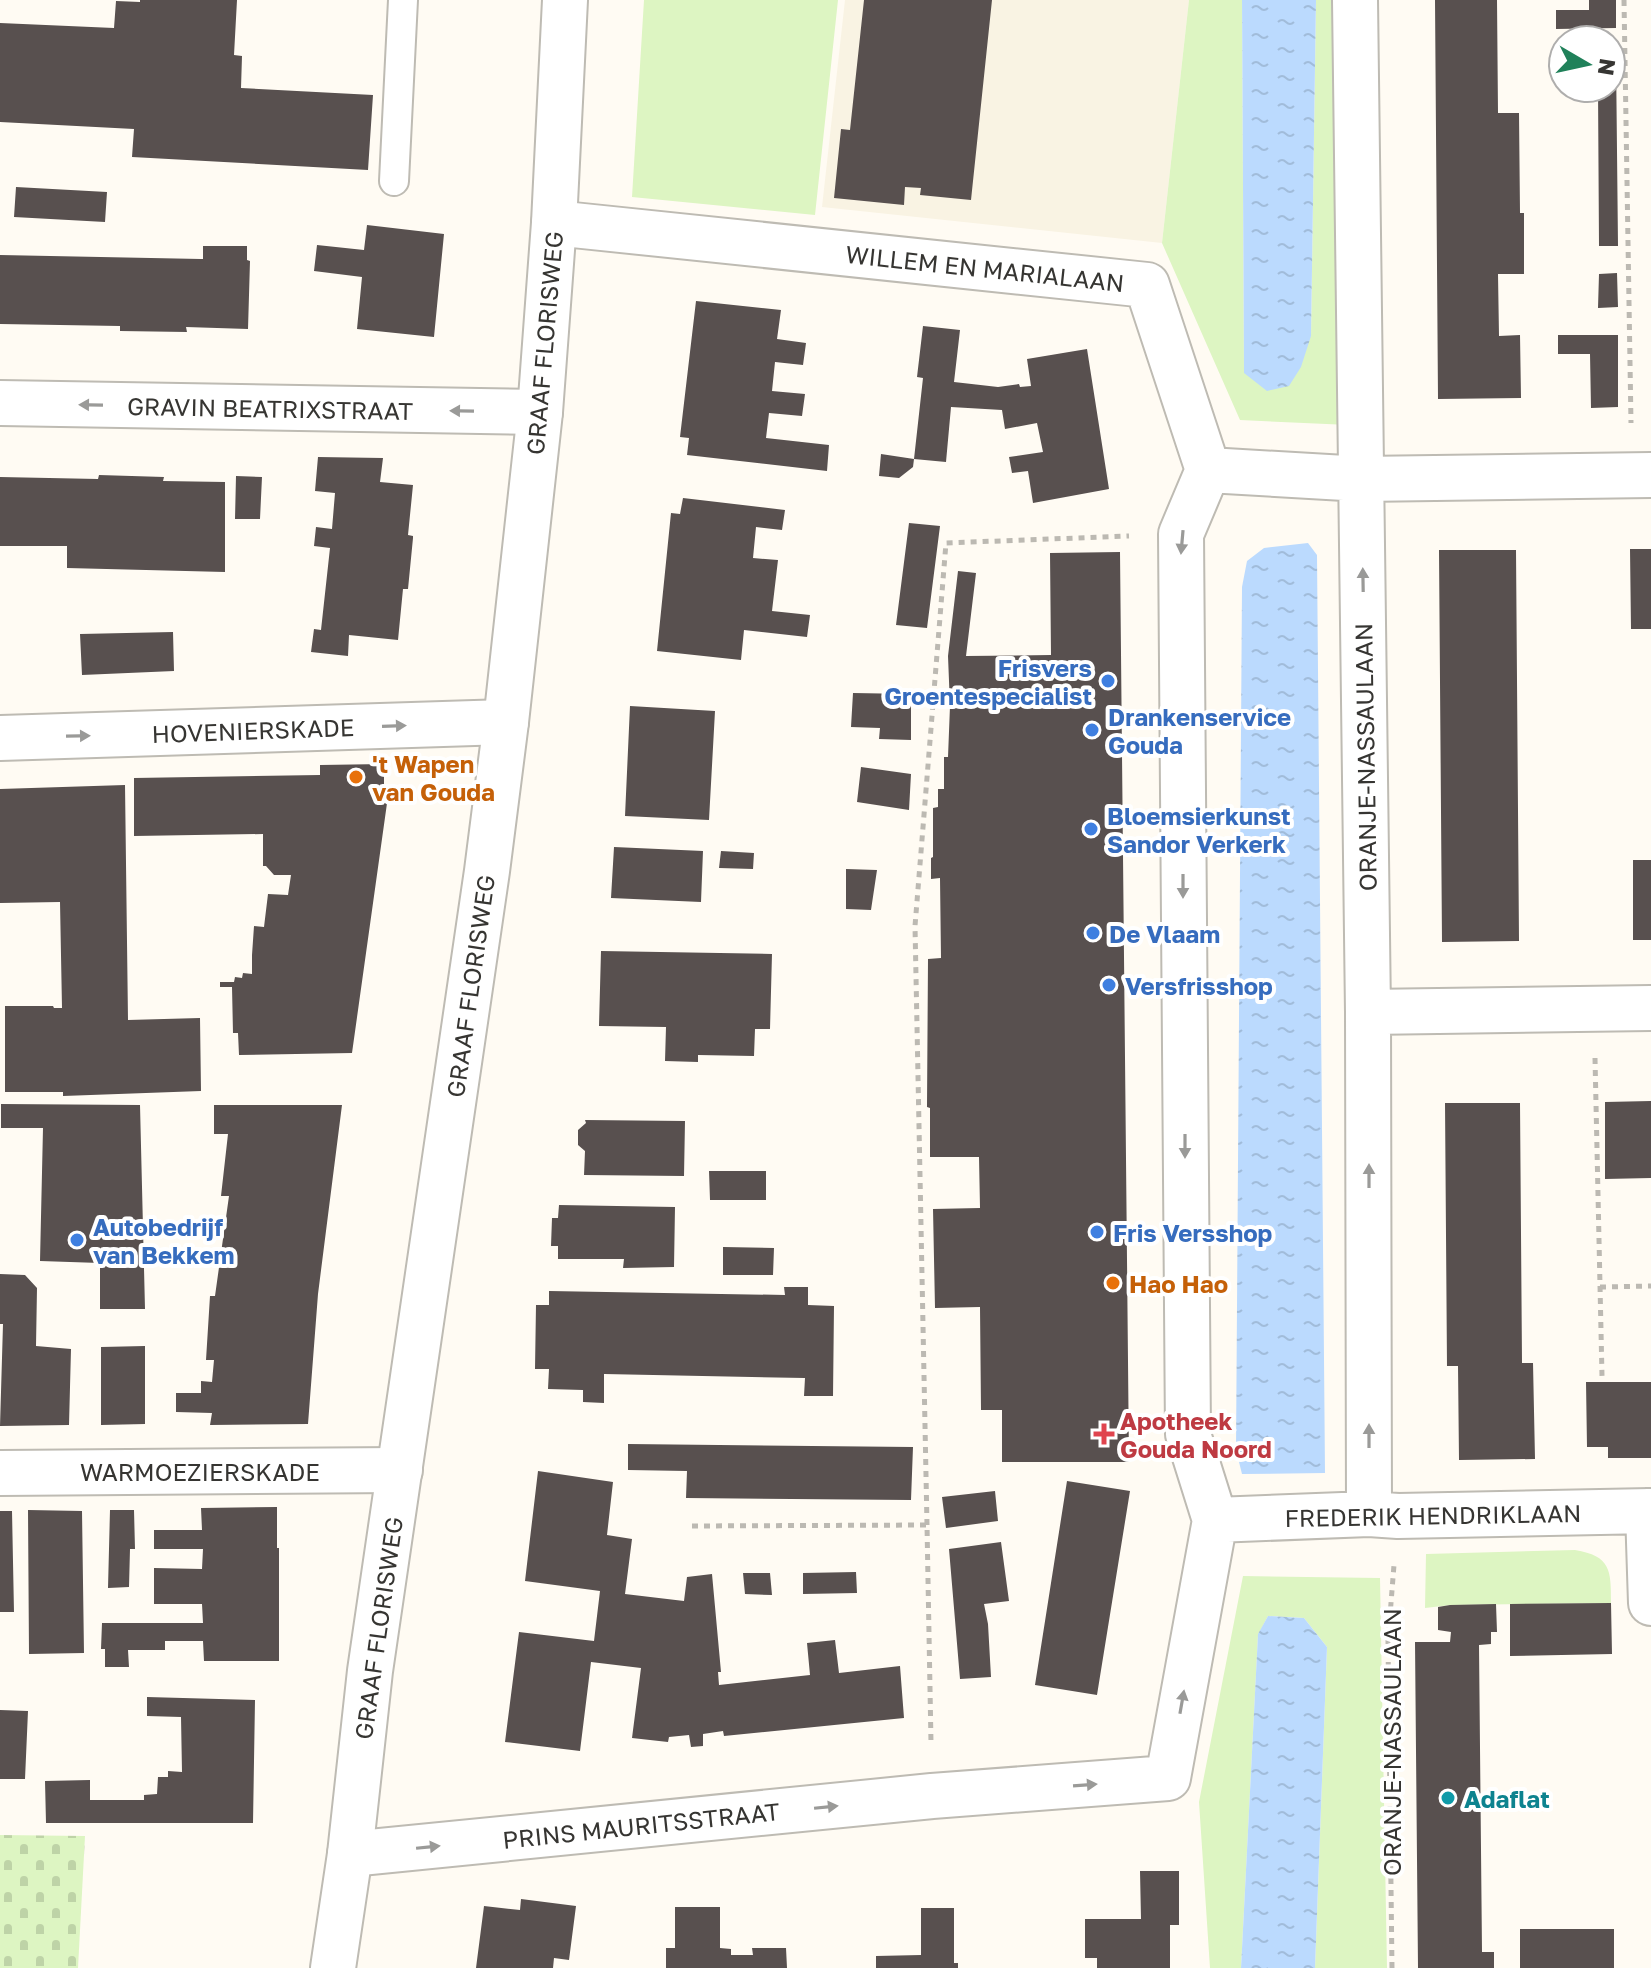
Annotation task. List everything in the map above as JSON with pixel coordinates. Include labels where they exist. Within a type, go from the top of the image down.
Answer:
[{"type":"street","name":"GRAAF FLORISWEG","points":[[333,1968],[350,1854],[370,1671],[506,722],[540,412],[554,223],[565,0]]},
{"type":"street","name":"ORANJE-NASSAULAAN","points":[[1355,0],[1368,1012],[1384,1515]]},
{"type":"street","name":"WILLEM EN MARIALAAN","points":[[554,223],[1147,285],[1208,470]]},
{"type":"street","name":"GRAVIN BEATRIXSTRAAT","points":[[0,403],[540,412]]},
{"type":"street","points":[[1215,1520],[1188,1434],[1181,534],[1208,470],[1362,479],[1642,475]]},
{"type":"street","name":"HOVENIERSKADE","points":[[0,738],[506,722]]},
{"type":"street","points":[[1368,1012],[1651,1008]]},
{"type":"street","name":"WARMOEZIERSKADE","points":[[0,1473],[400,1470]]},
{"type":"street","points":[[1650,1511],[1651,1603]]},
{"type":"street","name":"FREDERIK HENDRIKLAAN","points":[[1215,1520],[1650,1511]]},
{"type":"street","name":"PRINS MAURITSSTRAAT","points":[[350,1854],[932,1796],[1168,1778],[1215,1520]]},
{"type":"lane","points":[[394,181],[403,0]]},
{"type":"path","points":[[1624,0],[1642,475]]},
{"type":"path","points":[[932,1796],[915,926],[946,543],[1181,534]]},
{"type":"path","points":[[1594,1009],[1602,1376]]},
{"type":"path","points":[[1600,1287],[1651,1286]]},
{"type":"path","name":"ORANJE-NASSAULAAN","points":[[1384,1515],[1392,1968]]},
{"type":"path","points":[[692,1526],[927,1525]]},
{"type":"shaded area","points":[[845,0],[1189,0],[1162,243],[822,207]]},
{"type":"green space","points":[[644,0],[838,0],[815,215],[632,197]]},
{"type":"green space","points":[[1189,0],[1242,0],[1244,373],[1311,336],[1316,0],[1342,0],[1349,425],[1240,420],[1162,243]]},
{"type":"green space","points":[[1575,1550],[1596,1556],[1606,1566],[1611,1603],[1425,1608],[1426,1554]]},
{"type":"green space","points":[[1243,1576],[1380,1578],[1387,1968],[1315,1968],[1327,1647],[1304,1618],[1268,1616],[1258,1635],[1241,1968],[1210,1968],[1199,1802]]},
{"type":"green space","points":[[0,1835],[85,1836],[78,1968],[0,1968]]},
{"type":"water","points":[[1242,0],[1316,0],[1311,336],[1301,367],[1289,386],[1267,391],[1244,373]]},
{"type":"water","points":[[1308,543],[1317,555],[1325,1473],[1242,1474],[1236,1450],[1242,587],[1247,561],[1264,548]]},
{"type":"water","points":[[1268,1616],[1304,1618],[1327,1647],[1315,1968],[1241,1968],[1258,1634]]},
{"type":"building","points":[[237,0],[234,55],[242,56],[241,88],[373,95],[368,170],[132,157],[134,129],[0,122],[0,23],[114,28],[116,1]]},
{"type":"building","points":[[864,0],[992,0],[971,200],[920,195],[921,188],[905,187],[904,205],[834,198],[841,129],[850,130]]},
{"type":"building","points":[[1435,0],[1497,0],[1498,113],[1519,113],[1520,213],[1524,213],[1524,274],[1498,274],[1499,336],[1520,335],[1521,398],[1438,399]]},
{"type":"building","points":[[1589,0],[1616,0],[1616,24],[1556,24],[1556,10],[1589,10]]},
{"type":"building","points":[[1598,104],[1617,104],[1618,246],[1599,246]]},
{"type":"building","points":[[16,187],[107,192],[105,222],[14,217]]},
{"type":"building","points":[[367,225],[444,234],[434,337],[357,329],[362,277],[314,271],[317,245],[364,250]]},
{"type":"building","points":[[203,246],[247,246],[247,260],[250,261],[248,329],[186,327],[187,332],[120,331],[120,326],[0,324],[0,255],[203,259]]},
{"type":"building","points":[[1617,273],[1618,307],[1598,308],[1599,274]]},
{"type":"building","points":[[696,301],[781,310],[777,339],[806,343],[803,365],[775,362],[772,391],[805,394],[802,416],[769,413],[766,438],[829,445],[827,471],[687,455],[689,438],[680,437]]},
{"type":"building","points":[[923,326],[960,330],[954,382],[998,387],[1031,386],[1027,359],[1087,349],[1109,489],[1033,503],[1028,471],[1012,473],[1009,457],[1043,452],[1037,423],[1005,429],[1002,410],[951,407],[946,462],[914,459],[923,378],[917,377]]},
{"type":"building","points":[[1558,335],[1618,335],[1618,407],[1591,408],[1590,354],[1558,354]]},
{"type":"building","points":[[881,454],[914,459],[913,467],[899,478],[879,476]]},
{"type":"building","points":[[318,457],[383,458],[380,482],[413,485],[408,535],[413,538],[408,589],[403,589],[398,640],[349,635],[348,656],[311,652],[314,629],[321,630],[330,548],[314,546],[316,527],[332,529],[335,493],[315,491]]},
{"type":"building","points":[[99,475],[164,477],[163,481],[225,482],[225,572],[67,568],[67,546],[0,546],[0,477],[98,479]]},
{"type":"building","points":[[236,476],[262,477],[260,519],[235,519]]},
{"type":"building","points":[[683,498],[785,510],[782,530],[756,527],[753,558],[778,560],[772,611],[810,615],[807,637],[744,630],[741,660],[657,651],[671,513],[680,514]]},
{"type":"building","points":[[909,523],[940,526],[927,628],[896,625]]},
{"type":"building","points":[[1630,549],[1651,549],[1651,629],[1631,629]]},
{"type":"building","points":[[1439,550],[1516,550],[1519,941],[1442,942]]},
{"type":"building","points":[[1120,552],[1129,1462],[1002,1462],[1002,1410],[981,1410],[980,1307],[935,1308],[933,1209],[980,1208],[979,1157],[930,1157],[930,1108],[927,1107],[928,959],[941,958],[940,878],[931,879],[933,808],[938,807],[938,789],[944,789],[944,757],[948,757],[948,656],[958,571],[976,573],[966,656],[1051,655],[1050,553]]},
{"type":"building","points":[[173,632],[174,671],[82,675],[80,634]]},
{"type":"building","points":[[853,693],[911,694],[911,740],[879,739],[880,728],[851,727]]},
{"type":"building","points":[[630,706],[715,711],[709,820],[625,816]]},
{"type":"building","points":[[384,764],[384,789],[389,789],[352,1053],[239,1055],[238,1033],[233,1033],[232,987],[220,987],[220,982],[234,982],[235,977],[242,978],[243,973],[252,974],[254,926],[264,927],[268,894],[288,895],[291,875],[274,875],[263,866],[263,834],[134,836],[134,778],[320,775],[320,765]]},
{"type":"building","points":[[861,767],[911,774],[909,810],[857,802]]},
{"type":"building","points":[[125,785],[128,1020],[200,1018],[201,1091],[63,1096],[63,1092],[5,1092],[5,1006],[62,1008],[60,902],[0,903],[0,789]]},
{"type":"building","points":[[614,847],[703,851],[701,902],[611,898]]},
{"type":"building","points":[[721,851],[754,853],[753,869],[719,868]]},
{"type":"building","points":[[1633,860],[1651,860],[1651,940],[1633,940]]},
{"type":"building","points":[[846,869],[877,870],[871,910],[846,909]]},
{"type":"building","points":[[601,951],[772,954],[770,1029],[755,1029],[754,1056],[698,1055],[698,1062],[665,1061],[666,1027],[599,1026]]},
{"type":"building","points":[[1651,1101],[1651,1178],[1605,1179],[1605,1102]]},
{"type":"building","points":[[1445,1103],[1520,1103],[1522,1363],[1533,1363],[1535,1459],[1459,1460],[1458,1366],[1447,1366]]},
{"type":"building","points":[[1,1104],[140,1105],[145,1309],[100,1309],[100,1263],[40,1261],[43,1128],[1,1128]]},
{"type":"building","points":[[214,1105],[342,1105],[318,1294],[308,1424],[210,1425],[212,1413],[176,1412],[176,1393],[201,1393],[201,1381],[212,1382],[214,1360],[206,1360],[210,1296],[215,1296],[229,1196],[221,1196],[228,1134],[214,1134]]},
{"type":"building","points":[[585,1120],[685,1121],[684,1176],[584,1175],[585,1151],[578,1145],[578,1130],[586,1123]]},
{"type":"building","points":[[709,1171],[766,1171],[766,1200],[710,1200]]},
{"type":"building","points":[[559,1205],[675,1207],[674,1267],[623,1268],[624,1259],[558,1259],[558,1246],[551,1246],[552,1218],[558,1218]]},
{"type":"building","points":[[723,1247],[774,1248],[773,1275],[723,1275]]},
{"type":"building","points":[[0,1274],[25,1275],[37,1288],[36,1346],[71,1349],[69,1425],[0,1426],[3,1324],[0,1324]]},
{"type":"building","points":[[784,1287],[808,1287],[808,1305],[834,1306],[833,1396],[804,1396],[805,1378],[604,1374],[604,1403],[583,1402],[583,1390],[548,1389],[549,1369],[535,1369],[536,1305],[549,1305],[549,1291],[785,1295]]},
{"type":"building","points":[[145,1346],[145,1424],[101,1425],[101,1347]]},
{"type":"building","points":[[1586,1382],[1651,1382],[1651,1458],[1608,1458],[1608,1447],[1587,1447]]},
{"type":"building","points":[[628,1444],[913,1447],[911,1500],[686,1498],[687,1471],[628,1470]]},
{"type":"building","points":[[538,1471],[613,1482],[607,1535],[632,1539],[625,1594],[684,1601],[687,1577],[712,1574],[721,1672],[718,1672],[719,1685],[810,1675],[807,1643],[835,1640],[839,1673],[900,1666],[904,1718],[724,1736],[723,1731],[703,1734],[703,1746],[691,1747],[689,1735],[669,1737],[668,1742],[632,1738],[641,1668],[591,1662],[580,1751],[505,1742],[519,1632],[594,1641],[600,1591],[525,1581]]},
{"type":"building","points":[[1067,1481],[1130,1491],[1097,1695],[1035,1685]]},
{"type":"building","points":[[995,1491],[998,1521],[946,1528],[942,1497]]},
{"type":"building","points":[[277,1507],[279,1661],[204,1661],[203,1641],[165,1641],[165,1650],[128,1650],[129,1667],[105,1667],[105,1649],[101,1649],[102,1623],[203,1623],[202,1604],[154,1604],[154,1568],[202,1569],[203,1549],[154,1549],[154,1530],[202,1530],[201,1508]]},
{"type":"building","points":[[28,1510],[82,1511],[84,1653],[29,1654]]},
{"type":"building","points":[[110,1510],[134,1510],[135,1549],[130,1549],[129,1587],[108,1588]]},
{"type":"building","points":[[0,1511],[12,1511],[14,1612],[0,1612]]},
{"type":"building","points":[[1001,1542],[1009,1601],[984,1604],[991,1677],[960,1679],[949,1549]]},
{"type":"building","points":[[856,1572],[857,1593],[803,1594],[803,1573]]},
{"type":"building","points":[[743,1573],[770,1573],[772,1595],[745,1594]]},
{"type":"building","points":[[1611,1603],[1612,1654],[1510,1656],[1510,1604]]},
{"type":"building","name":"Adaflat","points":[[1496,1604],[1497,1632],[1491,1632],[1491,1644],[1479,1645],[1482,1952],[1494,1952],[1494,1968],[1418,1968],[1415,1642],[1450,1642],[1451,1632],[1438,1630],[1438,1607]]},
{"type":"building","points":[[147,1697],[255,1700],[253,1823],[46,1823],[45,1781],[90,1780],[90,1800],[144,1800],[144,1795],[157,1794],[158,1777],[168,1777],[168,1771],[182,1772],[181,1717],[147,1716]]},
{"type":"building","points":[[0,1710],[28,1711],[25,1779],[0,1779]]},
{"type":"building","points":[[1140,1871],[1179,1871],[1179,1925],[1170,1925],[1170,1968],[1097,1968],[1097,1958],[1085,1958],[1085,1919],[1141,1919]]},
{"type":"building","points":[[521,1899],[576,1906],[569,1960],[554,1958],[553,1968],[476,1968],[484,1906],[520,1910]]},
{"type":"building","points":[[675,1907],[720,1907],[720,1948],[731,1949],[731,1955],[753,1955],[752,1948],[786,1948],[787,1968],[666,1968],[666,1948],[675,1948]]},
{"type":"building","points":[[921,1908],[954,1908],[954,1963],[958,1963],[958,1968],[876,1968],[876,1956],[921,1955]]},
{"type":"building","points":[[1520,1929],[1614,1929],[1614,1968],[1520,1968]]},
{"type":"place","name":"Frisvers Groentespecialist","points":[[1108,681]]},
{"type":"place","name":"Drankenservice Gouda","points":[[1092,730]]},
{"type":"place","name":"'t Wapen van Gouda","points":[[356,777]]},
{"type":"place","name":"Bloemsierkunst Sandor Verkerk","points":[[1091,829]]},
{"type":"place","name":"De Vlaam","points":[[1093,933]]},
{"type":"place","name":"Versfrisshop","points":[[1109,985]]},
{"type":"place","name":"Fris Versshop","points":[[1097,1232]]},
{"type":"place","name":"Autobedrijf van Bekkem","points":[[77,1240]]},
{"type":"place","name":"Hao Hao","points":[[1113,1283]]},
{"type":"place","name":"Apotheek Gouda Noord","points":[[1104,1434]]},
{"type":"place","name":"Adaflat","points":[[1448,1798]]}]
